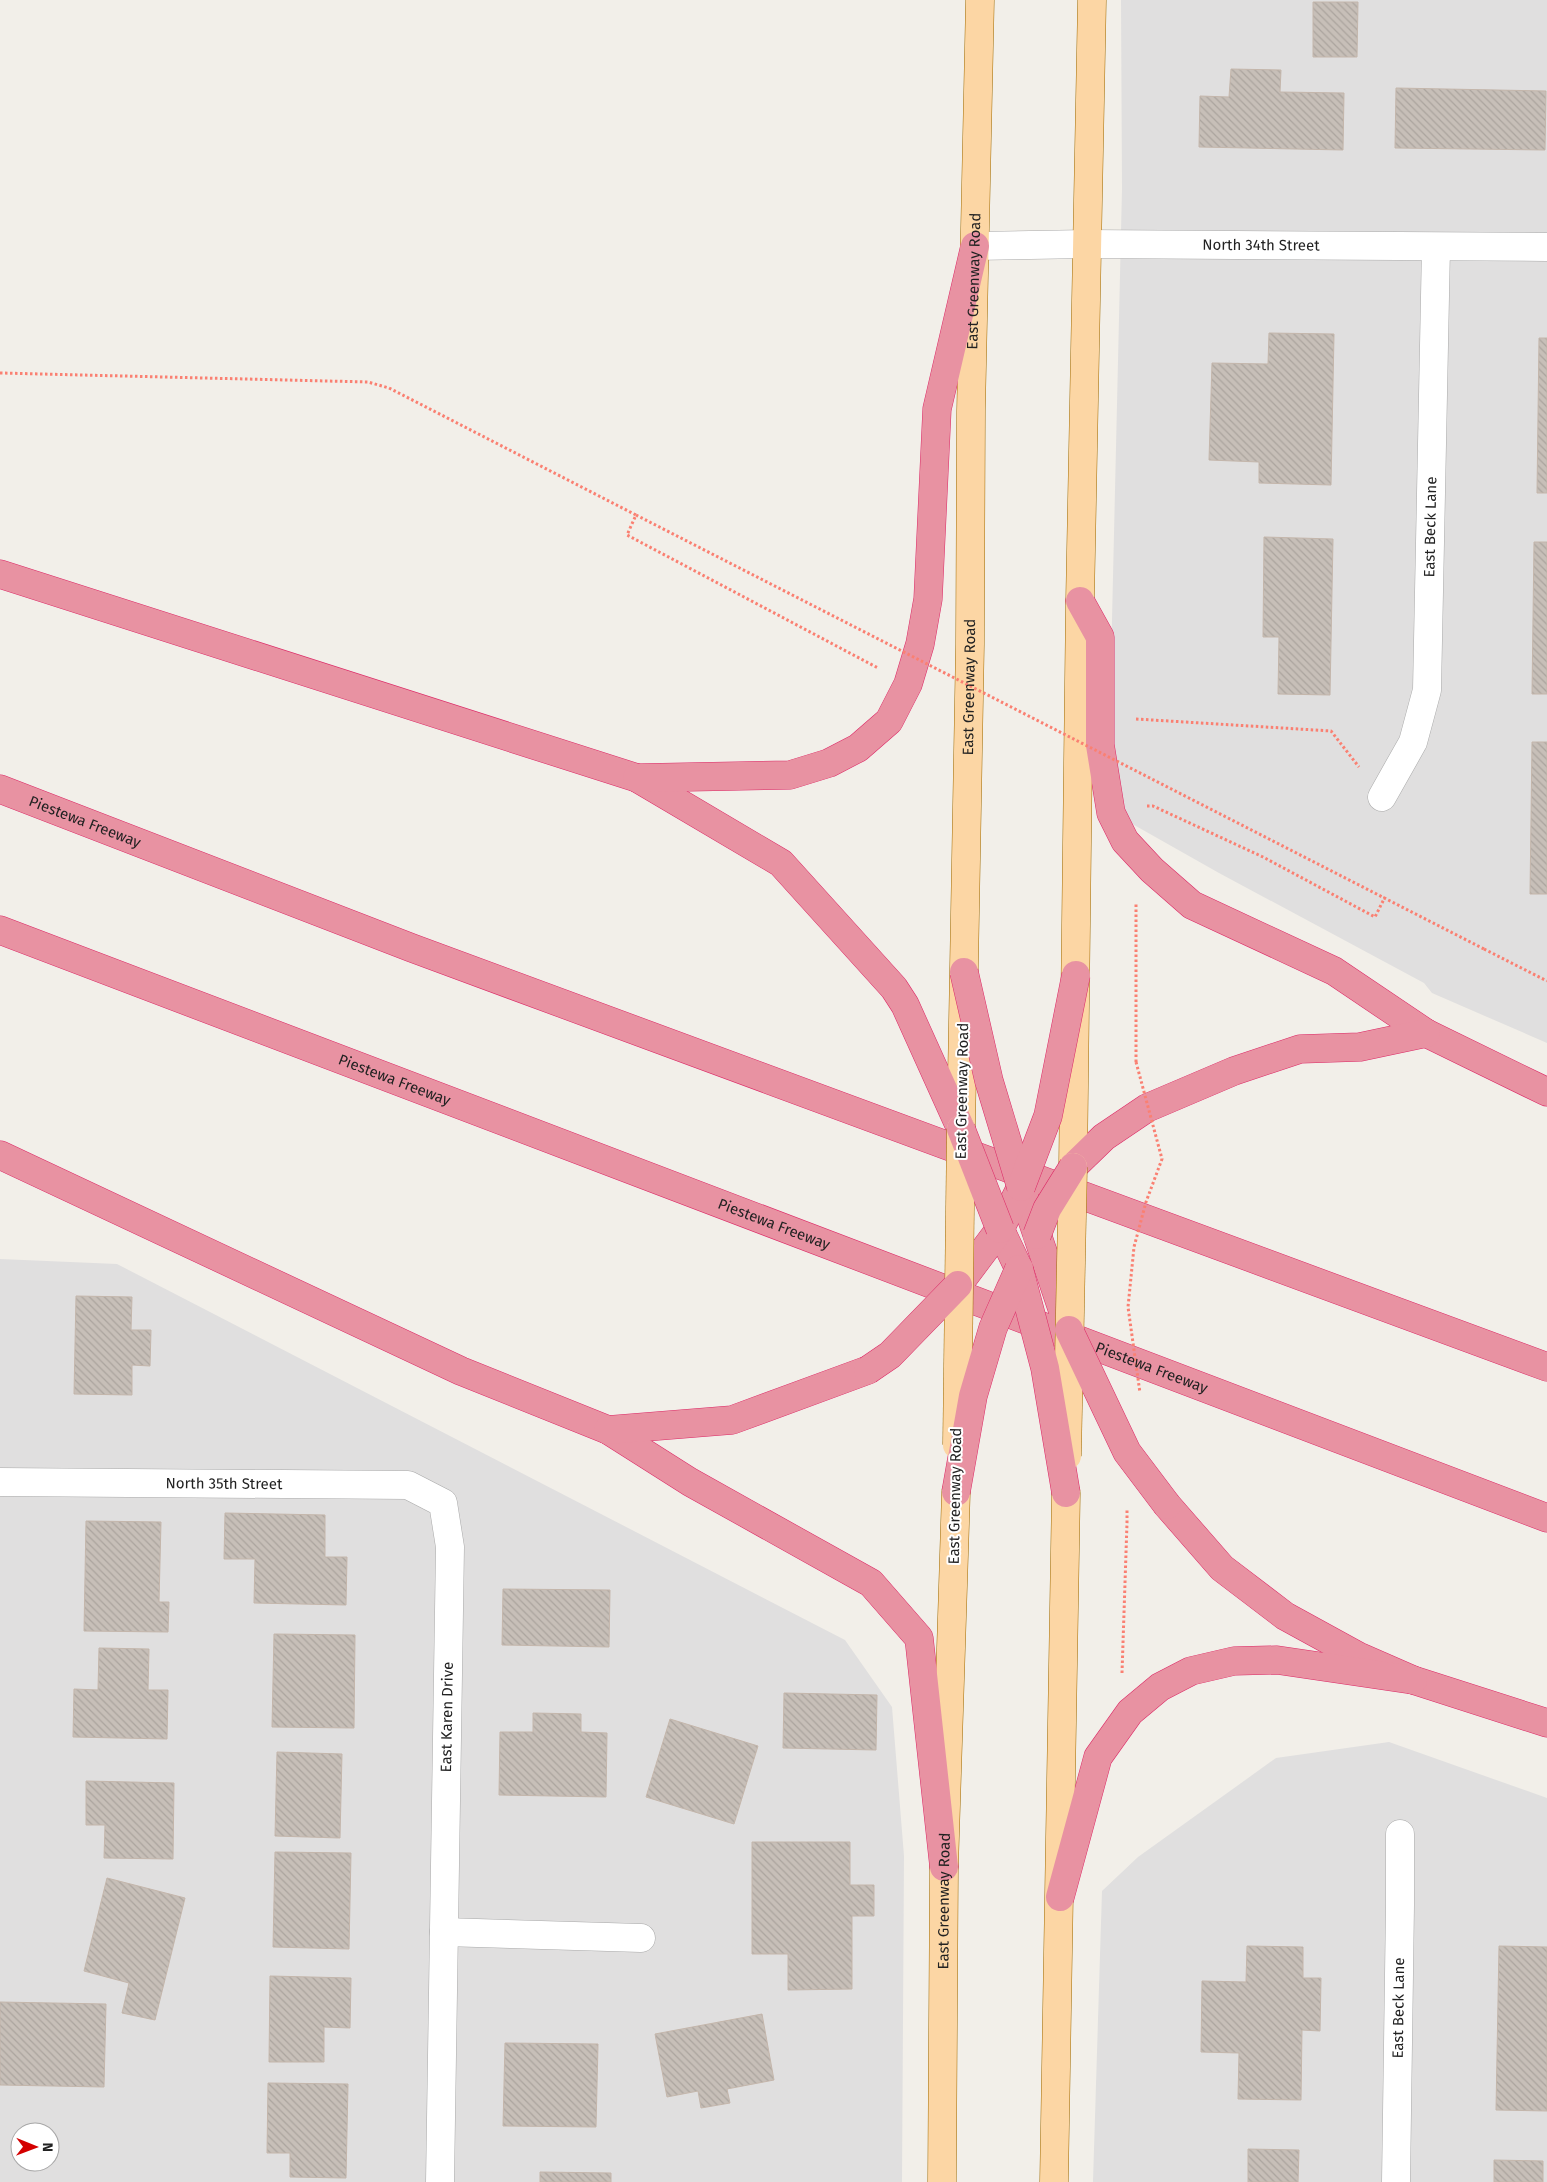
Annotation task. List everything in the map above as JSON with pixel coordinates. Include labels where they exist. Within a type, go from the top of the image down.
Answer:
[{"type":"highway","points":[[637,778],[790,775],[829,763],[858,748],[889,722],[908,684],[920,644],[928,599],[937,409],[974,246]]},
{"type":"highway","points":[[0,574],[637,778],[781,864],[894,988],[906,1004],[961,1129],[1000,1229],[1019,1269],[1045,1368],[1066,1493]]},
{"type":"highway","points":[[1080,602],[1100,637],[1100,745],[1111,813],[1126,841],[1152,870],[1192,905],[1334,972],[1426,1032],[1547,1092]]},
{"type":"highway","name":"Piestewa Freeway","points":[[0,789],[412,948],[1547,1367]]},
{"type":"highway","name":"Piestewa Freeway","points":[[0,930],[1547,1518]]},
{"type":"highway","points":[[964,972],[989,1081],[1021,1187],[1069,1330],[1128,1452],[1167,1505],[1222,1568],[1285,1616],[1358,1656],[1413,1680],[1547,1723]]},
{"type":"highway","points":[[608,1430],[732,1420],[868,1370],[890,1355],[958,1286],[1000,1229],[1021,1187],[1048,1116],[1076,975]]},
{"type":"highway","points":[[956,1492],[973,1396],[994,1328],[1047,1209],[1073,1167],[1104,1138],[1147,1108],[1234,1071],[1300,1049],[1360,1047],[1426,1032]]},
{"type":"highway","points":[[0,1155],[461,1371],[608,1430],[690,1482],[871,1583],[919,1638],[944,1867]]},
{"type":"highway","points":[[1060,1897],[1098,1757],[1130,1712],[1160,1687],[1191,1671],[1234,1661],[1277,1660],[1413,1680]]},
{"type":"main road","name":"East Greenway Road","points":[[942,2182],[944,1867],[956,1492],[970,644],[969,551],[980,0]]},
{"type":"main road","points":[[1054,2182],[1073,1167],[1080,602],[1092,0]]},
{"type":"street","name":"North 34th Street","points":[[974,246],[1087,244],[1547,247]]},
{"type":"street","name":"East Beck Lane","points":[[1382,797],[1413,742],[1427,690],[1436,247]]},
{"type":"street","name":"North 35th Street","points":[[0,1482],[408,1485],[443,1503]]},
{"type":"street","name":"East Karen Drive","points":[[440,2182],[450,1547],[443,1503]]},
{"type":"street","name":"East Beck Lane","points":[[1396,2182],[1400,1834]]},
{"type":"street","points":[[444,1932],[641,1938]]},
{"type":"path","points":[[0,373],[368,382],[389,388],[1547,981]]},
{"type":"path","points":[[636,515],[627,535],[885,672]]},
{"type":"path","points":[[1128,719],[1331,731],[1382,797]]},
{"type":"path","points":[[1123,759],[1127,776]]},
{"type":"path","points":[[1139,807],[1153,806],[1263,858],[1375,917],[1385,897]]},
{"type":"path","points":[[1138,1401],[1140,1392],[1128,1307],[1133,1255],[1146,1202],[1162,1159],[1136,1062],[1136,887],[1152,870]]},
{"type":"path","points":[[1127,1506],[1121,1698],[1130,1712]]},
{"type":"shaded area","points":[[1121,0],[1547,0],[1547,1043],[1432,993],[1424,983],[1219,873],[1120,817],[1110,706],[1122,189]]},
{"type":"shaded area","points":[[0,1259],[117,1264],[845,1640],[892,1707],[904,1856],[902,2182],[0,2182]]},
{"type":"shaded area","points":[[1389,1742],[1547,1798],[1547,2182],[1093,2182],[1102,1891],[1138,1857],[1276,1758]]},
{"type":"building","points":[[1313,2],[1358,2],[1357,57],[1313,57]]},
{"type":"building","points":[[1231,69],[1281,70],[1280,92],[1344,93],[1343,150],[1199,147],[1200,96],[1229,97]]},
{"type":"building","points":[[1396,88],[1546,91],[1545,150],[1395,148]]},
{"type":"building","points":[[1269,333],[1334,334],[1331,485],[1259,483],[1259,462],[1209,460],[1212,363],[1268,364]]},
{"type":"building","points":[[1539,338],[1547,338],[1547,493],[1537,493]]},
{"type":"building","points":[[1264,537],[1333,539],[1330,695],[1278,694],[1279,637],[1263,637]]},
{"type":"building","points":[[1534,542],[1547,542],[1547,694],[1532,694]]},
{"type":"building","points":[[1532,742],[1547,742],[1547,894],[1530,894]]},
{"type":"building","points":[[76,1296],[132,1297],[131,1330],[151,1330],[150,1366],[132,1365],[132,1395],[74,1394]]},
{"type":"building","points":[[225,1513],[325,1515],[325,1557],[347,1557],[346,1605],[254,1603],[255,1559],[224,1559]]},
{"type":"building","points":[[86,1521],[161,1522],[159,1602],[169,1602],[168,1632],[84,1631]]},
{"type":"building","points":[[503,1589],[610,1590],[609,1647],[502,1645]]},
{"type":"building","points":[[274,1634],[355,1635],[354,1728],[272,1727]]},
{"type":"building","points":[[99,1648],[149,1649],[148,1690],[168,1690],[167,1739],[73,1737],[74,1689],[98,1690]]},
{"type":"building","points":[[784,1693],[877,1695],[876,1750],[783,1748]]},
{"type":"building","points":[[533,1713],[581,1714],[581,1732],[607,1733],[606,1797],[499,1795],[500,1732],[533,1732]]},
{"type":"building","points":[[670,1719],[758,1746],[734,1824],[646,1797]]},
{"type":"building","points":[[277,1752],[342,1754],[340,1838],[275,1836]]},
{"type":"building","points":[[86,1781],[174,1783],[173,1859],[104,1858],[105,1825],[86,1825]]},
{"type":"building","points":[[752,1842],[850,1842],[850,1885],[874,1885],[874,1916],[852,1916],[852,1989],[788,1990],[788,1954],[752,1954]]},
{"type":"building","points":[[275,1852],[351,1853],[349,1949],[273,1947]]},
{"type":"building","points":[[107,1878],[185,1898],[155,2020],[122,2013],[129,1983],[84,1971]]},
{"type":"building","points":[[1247,1946],[1303,1947],[1303,1978],[1321,1978],[1320,2031],[1302,2030],[1301,2100],[1238,2099],[1239,2053],[1201,2052],[1202,1981],[1246,1982]]},
{"type":"building","points":[[1499,1946],[1547,1947],[1547,2111],[1496,2110]]},
{"type":"building","points":[[270,1976],[351,1978],[350,2028],[324,2027],[324,2062],[269,2062]]},
{"type":"building","points":[[0,2002],[106,2004],[104,2087],[0,2085]]},
{"type":"building","points":[[762,2014],[774,2080],[727,2089],[730,2103],[701,2108],[698,2091],[667,2097],[655,2034]]},
{"type":"building","points":[[505,2043],[598,2044],[596,2127],[503,2126]]},
{"type":"building","points":[[268,2083],[348,2084],[346,2178],[290,2177],[290,2153],[267,2153]]},
{"type":"building","points":[[1248,2149],[1299,2150],[1298,2182],[1248,2182]]},
{"type":"building","points":[[1494,2160],[1543,2161],[1543,2182],[1494,2182]]},
{"type":"building","points":[[540,2172],[611,2173],[611,2182],[540,2182]]}]
